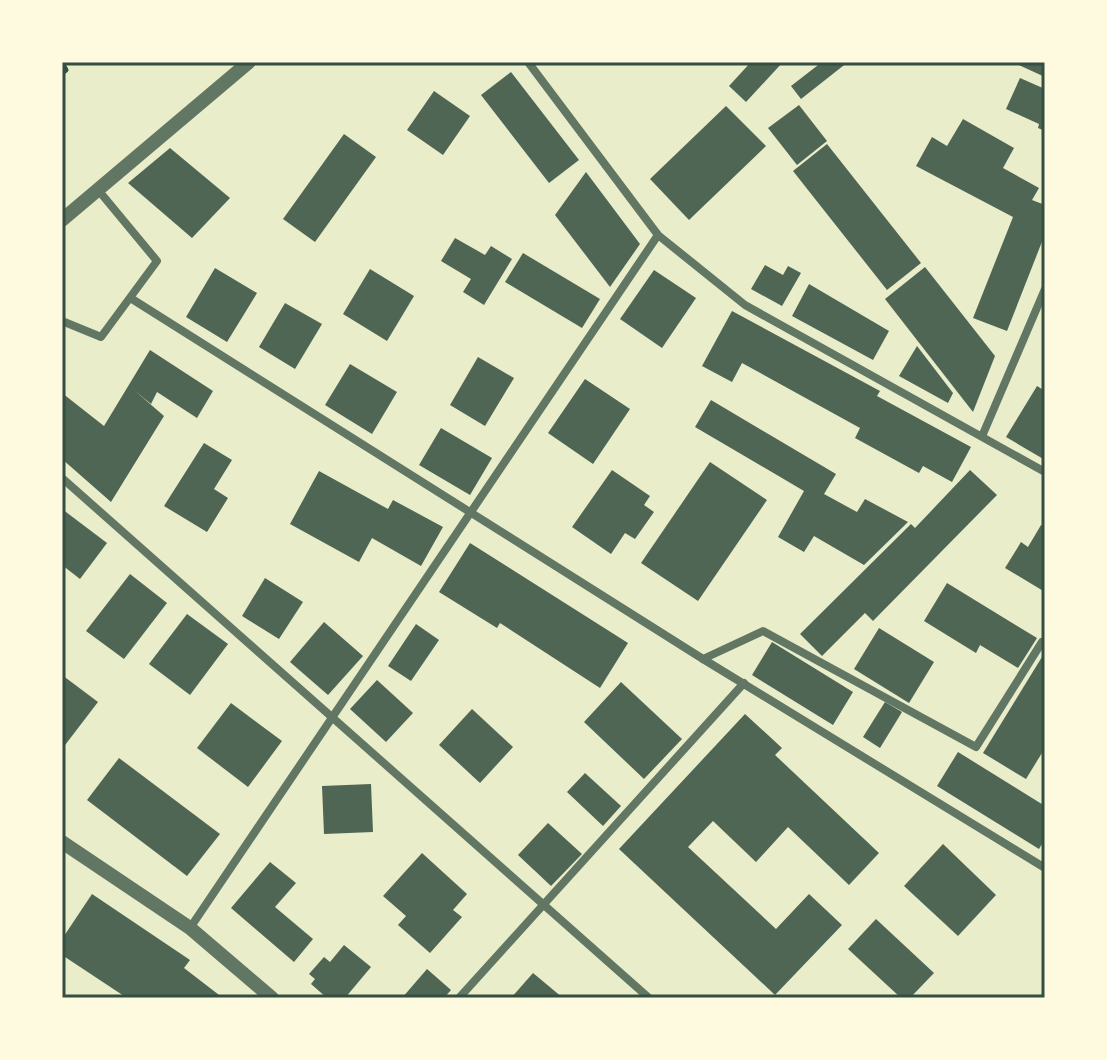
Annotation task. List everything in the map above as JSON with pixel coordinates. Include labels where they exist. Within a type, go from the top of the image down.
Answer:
[{"type":"street","points":[[62,220],[249,62]]},
{"type":"street","points":[[528,62],[658,235],[745,305],[983,434],[1045,472]]},
{"type":"street","points":[[62,321],[101,337],[132,299],[157,261],[99,191]]},
{"type":"street","points":[[190,928],[658,235]]},
{"type":"street","points":[[983,434],[1045,289]]},
{"type":"street","points":[[132,299],[703,659],[1045,868]]},
{"type":"street","points":[[62,478],[649,998]]},
{"type":"street","points":[[703,659],[763,631],[976,747],[1042,642],[1045,644]]},
{"type":"street","points":[[459,998],[744,683]]},
{"type":"street","points":[[62,842],[190,928],[272,998]]},
{"type":"path","points":[[62,63],[66,70],[62,73]]},
{"type":"building","points":[[751,62],[783,62],[746,102],[729,86]]},
{"type":"building","points":[[822,62],[848,62],[801,99],[791,86]]},
{"type":"building","points":[[1012,62],[1045,62],[1045,77]]},
{"type":"building","points":[[511,72],[579,160],[549,183],[481,95]]},
{"type":"building","points":[[1020,78],[1045,89],[1045,131],[1038,128],[1039,124],[1006,109]]},
{"type":"building","points":[[434,91],[470,116],[443,155],[407,130]]},
{"type":"building","points":[[799,105],[827,141],[797,165],[768,128]]},
{"type":"building","points":[[726,106],[766,146],[689,220],[650,179]]},
{"type":"building","points":[[963,119],[1014,148],[1003,168],[1039,188],[1032,200],[1045,205],[1045,234],[1007,331],[973,318],[1013,217],[916,166],[932,137],[947,146]]},
{"type":"building","points":[[344,134],[376,157],[315,242],[283,219]]},
{"type":"building","points":[[827,144],[921,263],[887,290],[793,171]]},
{"type":"building","points":[[170,148],[230,198],[192,238],[128,183]]},
{"type":"building","points":[[586,172],[640,244],[610,287],[555,215]]},
{"type":"building","points":[[455,238],[485,255],[491,246],[512,259],[484,305],[463,292],[471,279],[441,261]]},
{"type":"building","points":[[523,253],[600,299],[582,328],[505,282]]},
{"type":"building","points":[[765,265],[783,275],[788,266],[801,273],[782,306],[751,289]]},
{"type":"building","points":[[925,267],[995,356],[973,412],[885,299]]},
{"type":"building","points":[[215,268],[257,293],[227,342],[186,317]]},
{"type":"building","points":[[370,269],[414,296],[387,341],[343,314]]},
{"type":"building","points":[[654,270],[696,298],[662,348],[620,319]]},
{"type":"building","points":[[809,284],[889,331],[873,360],[792,316]]},
{"type":"building","points":[[285,303],[322,324],[295,369],[259,347]]},
{"type":"building","points":[[732,311],[880,391],[877,396],[971,447],[952,482],[923,466],[919,473],[855,438],[860,428],[742,363],[732,382],[702,366]]},
{"type":"building","points":[[917,346],[953,393],[948,403],[899,376]]},
{"type":"building","points":[[150,350],[213,391],[197,418],[157,392],[151,404],[134,390],[164,416],[111,502],[62,459],[62,393],[104,426]]},
{"type":"building","points":[[478,357],[514,378],[485,426],[450,405]]},
{"type":"building","points":[[350,364],[397,392],[372,434],[325,405]]},
{"type":"building","points":[[585,379],[630,409],[593,464],[548,433]]},
{"type":"building","points":[[1037,386],[1045,391],[1045,460],[1006,437]]},
{"type":"building","points":[[711,400],[836,474],[824,494],[857,512],[865,499],[908,522],[864,565],[814,536],[804,552],[778,537],[804,491],[695,427]]},
{"type":"building","points":[[441,428],[492,458],[470,495],[419,465]]},
{"type":"building","points":[[204,443],[232,460],[214,489],[228,498],[207,532],[164,506]]},
{"type":"building","points":[[710,462],[767,500],[698,601],[641,563]]},
{"type":"building","points":[[612,470],[650,496],[644,505],[654,512],[635,539],[625,533],[611,554],[572,527]]},
{"type":"building","points":[[970,470],[997,495],[873,621],[865,613],[822,656],[800,634],[911,524],[915,528]]},
{"type":"building","points":[[319,471],[388,509],[393,500],[443,527],[421,566],[372,538],[359,562],[290,524]]},
{"type":"building","points":[[62,509],[107,543],[80,579],[62,565]]},
{"type":"building","points":[[1041,525],[1045,527],[1045,592],[1005,568],[1021,542],[1028,547]]},
{"type":"building","points":[[470,543],[628,643],[600,688],[500,623],[497,628],[439,592]]},
{"type":"building","points":[[130,574],[167,603],[124,659],[86,631]]},
{"type":"building","points":[[265,578],[303,602],[279,639],[242,616]]},
{"type":"building","points":[[947,583],[1037,638],[1018,668],[980,645],[976,653],[924,621]]},
{"type":"building","points":[[187,614],[228,644],[190,695],[149,664]]},
{"type":"building","points":[[324,622],[363,656],[328,695],[290,662]]},
{"type":"building","points":[[416,624],[439,640],[411,681],[388,666]]},
{"type":"building","points":[[879,628],[934,662],[909,703],[854,669]]},
{"type":"building","points":[[772,642],[853,692],[833,725],[752,675]]},
{"type":"building","points":[[1045,652],[1045,748],[1026,779],[983,753]]},
{"type":"building","points":[[62,675],[98,702],[62,749]]},
{"type":"building","points":[[377,680],[413,713],[386,742],[350,709]]},
{"type":"building","points":[[621,682],[682,739],[644,779],[584,722]]},
{"type":"building","points":[[885,702],[902,712],[880,748],[863,737]]},
{"type":"building","points":[[231,703],[282,741],[248,787],[197,748]]},
{"type":"building","points":[[472,709],[513,747],[480,783],[439,745]]},
{"type":"building","points":[[745,714],[782,748],[775,755],[879,853],[849,885],[788,827],[756,862],[713,821],[688,847],[776,929],[809,894],[842,925],[775,995],[619,849]]},
{"type":"building","points":[[958,752],[1045,806],[1045,839],[1039,849],[937,786]]},
{"type":"building","points":[[119,758],[220,834],[187,876],[87,800]]},
{"type":"building","points":[[585,773],[621,806],[603,826],[567,792]]},
{"type":"building","points":[[371,784],[373,832],[324,834],[322,786]]},
{"type":"building","points":[[548,823],[582,854],[551,886],[518,855]]},
{"type":"building","points":[[943,844],[996,895],[958,936],[904,886]]},
{"type":"building","points":[[422,853],[467,894],[453,910],[462,917],[430,953],[398,925],[406,916],[383,896]]},
{"type":"building","points":[[270,862],[296,883],[275,907],[313,939],[294,962],[231,908]]},
{"type":"building","points":[[92,894],[190,960],[184,968],[223,998],[127,998],[62,955],[62,939]]},
{"type":"building","points":[[876,919],[934,973],[910,998],[901,998],[848,949]]},
{"type":"building","points":[[344,945],[371,967],[345,998],[327,998],[311,984],[315,979],[309,974],[324,957],[330,962]]},
{"type":"building","points":[[427,969],[451,990],[444,998],[402,998]]},
{"type":"building","points":[[533,973],[563,998],[511,998]]}]
